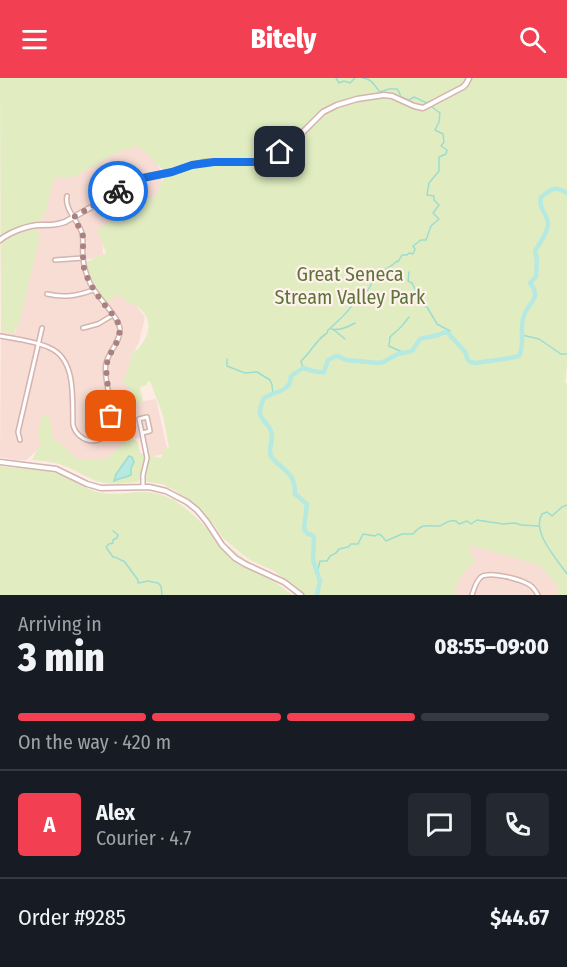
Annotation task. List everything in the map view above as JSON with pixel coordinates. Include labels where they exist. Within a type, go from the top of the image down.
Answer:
[{"type":"street","points":[[0,240],[20,230],[40,225],[57,225],[144,177],[206,162],[264,162],[293,141],[323,112],[337,105],[357,99],[388,95],[423,108],[463,87],[469,78]]},
{"type":"street","points":[[0,336],[38,344],[57,351],[66,362],[70,376],[73,424],[76,432],[86,440],[98,440],[107,432],[111,416],[106,369],[108,358],[118,340],[120,330],[117,320],[93,290],[86,274],[83,236],[66,202],[67,196]]},
{"type":"street","points":[[56,260],[83,258]]},
{"type":"street","points":[[47,294],[71,297],[93,290]]},
{"type":"street","points":[[83,328],[98,324],[113,315]]},
{"type":"street","points":[[20,440],[18,432],[42,328]]},
{"type":"street","points":[[142,433],[150,431],[147,417],[139,419],[147,458],[142,487]]},
{"type":"street","points":[[1,462],[57,469],[97,488],[161,489],[187,502],[201,515],[230,554],[277,579],[301,595]]},
{"type":"street","points":[[472,595],[481,577],[491,574],[526,583],[535,589],[538,595]]},
{"type":"shaded area","points":[[133,144],[138,145],[158,160],[163,191],[102,227],[103,258],[86,259],[104,300],[120,285],[145,317],[128,372],[133,403],[156,399],[168,453],[145,458],[140,438],[132,438],[103,464],[84,464],[51,438],[26,460],[0,457],[1,331],[15,334],[53,168]]},
{"type":"shaded area","points":[[464,543],[540,565],[557,585],[558,595],[452,595]]},
{"type":"green space","name":"Great Seneca Stream Valley Park","points":[[0,78],[567,78],[567,364],[565,383],[567,383],[567,595],[558,595],[557,585],[539,565],[470,545],[469,550],[475,560],[458,580],[454,595],[305,595],[274,571],[250,560],[237,550],[223,538],[212,522],[176,491],[162,484],[148,482],[144,478],[149,455],[161,458],[165,448],[169,447],[163,416],[150,381],[147,385],[140,387],[143,402],[134,404],[130,389],[123,381],[131,357],[145,340],[148,329],[147,317],[138,307],[117,294],[108,302],[104,300],[90,275],[86,262],[106,253],[97,229],[156,195],[166,173],[136,146],[114,154],[74,177],[54,178],[45,215],[42,216],[38,232],[39,240],[19,324],[14,334],[1,331]]},
{"type":"green space","points":[[42,415],[50,417],[52,437],[78,459],[106,459],[126,441],[114,427],[115,419],[126,433],[138,442],[140,453],[146,454],[140,480],[119,484],[105,483],[60,464],[32,460],[41,443],[38,433]]},
{"type":"green space","points":[[0,466],[55,473],[102,493],[144,492],[172,498],[219,539],[292,595],[0,595]]},
{"type":"water","points":[[129,456],[134,462],[131,475],[114,481],[116,474]]},
{"type":"waterway","points":[[336,78],[339,83],[344,81],[350,83],[355,78]]},
{"type":"waterway","points":[[303,368],[301,361],[328,330],[368,290],[382,272],[398,262],[402,255],[413,254],[415,249],[413,246],[421,240],[426,240],[431,226],[439,219],[433,213],[439,205],[434,200],[434,196],[427,195],[429,183],[439,171],[439,157],[446,154],[447,150],[441,146],[444,142],[443,134],[435,130],[440,113],[414,97],[409,100],[401,97],[397,89],[380,92],[371,81],[363,78]]},
{"type":"waterway","points":[[317,595],[320,581],[313,560],[314,537],[304,529],[307,504],[295,494],[291,476],[270,454],[271,431],[260,412],[264,398],[285,388],[291,376],[303,368],[324,372],[328,360],[336,356],[346,360],[383,362],[398,354],[412,351],[420,339],[445,332],[466,353],[470,362],[519,356],[522,346],[523,318],[535,296],[530,283],[536,277],[535,251],[548,225],[540,202],[541,197],[553,189],[567,193]]},
{"type":"waterway","points":[[409,272],[408,281],[412,283],[423,305],[427,307],[437,324],[450,331],[448,333]]},
{"type":"waterway","points":[[404,353],[389,346],[390,337],[409,317]]},
{"type":"waterway","points":[[331,329],[340,329],[355,323]]},
{"type":"waterway","points":[[334,330],[345,339]]},
{"type":"waterway","points":[[522,335],[539,339],[561,354],[567,354]]},
{"type":"waterway","points":[[227,359],[227,366],[245,373],[257,372],[270,380],[273,394]]},
{"type":"waterway","points":[[567,505],[552,516],[547,512],[542,514],[540,521],[542,537],[567,574]]},
{"type":"waterway","points":[[317,573],[320,561],[327,561],[339,549],[358,544],[363,534],[375,536],[378,534],[386,541],[402,534],[413,534],[422,527],[440,526],[453,521],[459,524],[467,521],[471,524],[477,520],[539,526]]},
{"type":"waterway","points":[[113,531],[118,535],[117,538],[106,547],[113,557],[124,561],[138,583],[148,581],[158,583],[161,586],[162,595]]},
{"type":"way so far","points":[[111,416],[106,363],[118,340],[120,330],[117,320],[89,282],[83,265],[83,236],[74,217],[118,191]]},
{"type":"route","points":[[118,191],[148,176],[172,172],[192,165],[206,162],[264,162],[280,152]]}]
